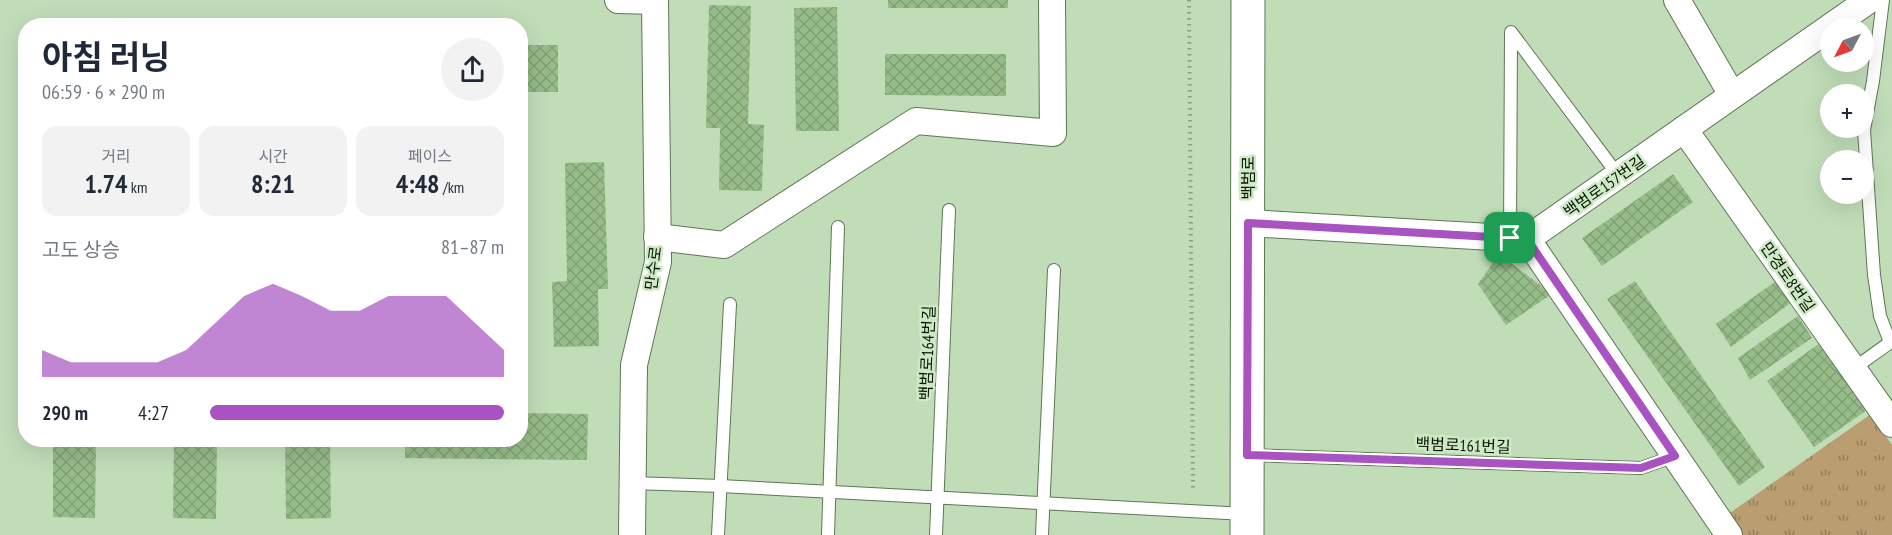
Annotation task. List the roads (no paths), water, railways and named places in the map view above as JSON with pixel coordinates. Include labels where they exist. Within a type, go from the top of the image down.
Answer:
[{"type":"main road","name":"백범로","points":[[1247,525],[1248,0]]},
{"type":"street","points":[[618,0],[655,1]]},
{"type":"street","points":[[657,237],[724,245],[916,121],[1053,133],[1052,0]]},
{"type":"street","points":[[1677,0],[1732,96]]},
{"type":"street","name":"백범로157번길","points":[[1518,239],[1624,172],[1869,0]]},
{"type":"street","name":"만수로","points":[[632,535],[634,365],[658,262],[655,1]]},
{"type":"street","name":"만경로8번길","points":[[1684,129],[1892,424]]},
{"type":"street","points":[[1248,223],[1518,239],[1675,456],[1729,535]]},
{"type":"lane","points":[[1853,369],[1891,341],[1880,316],[1874,275],[1864,130],[1873,81],[1883,0]]},
{"type":"lane","points":[[1518,239],[1511,32],[1614,171],[1624,172]]},
{"type":"lane","name":"백범로164번길","points":[[937,498],[949,210]]},
{"type":"lane","points":[[828,535],[838,227]]},
{"type":"lane","points":[[1042,535],[1054,270]]},
{"type":"lane","points":[[718,535],[730,304]]},
{"type":"lane","name":"백범로161번길","points":[[1247,455],[1641,468],[1675,456]]},
{"type":"lane","points":[[633,483],[1044,504],[1247,525]]},
{"type":"lane","points":[[936,535],[937,498]]}]
